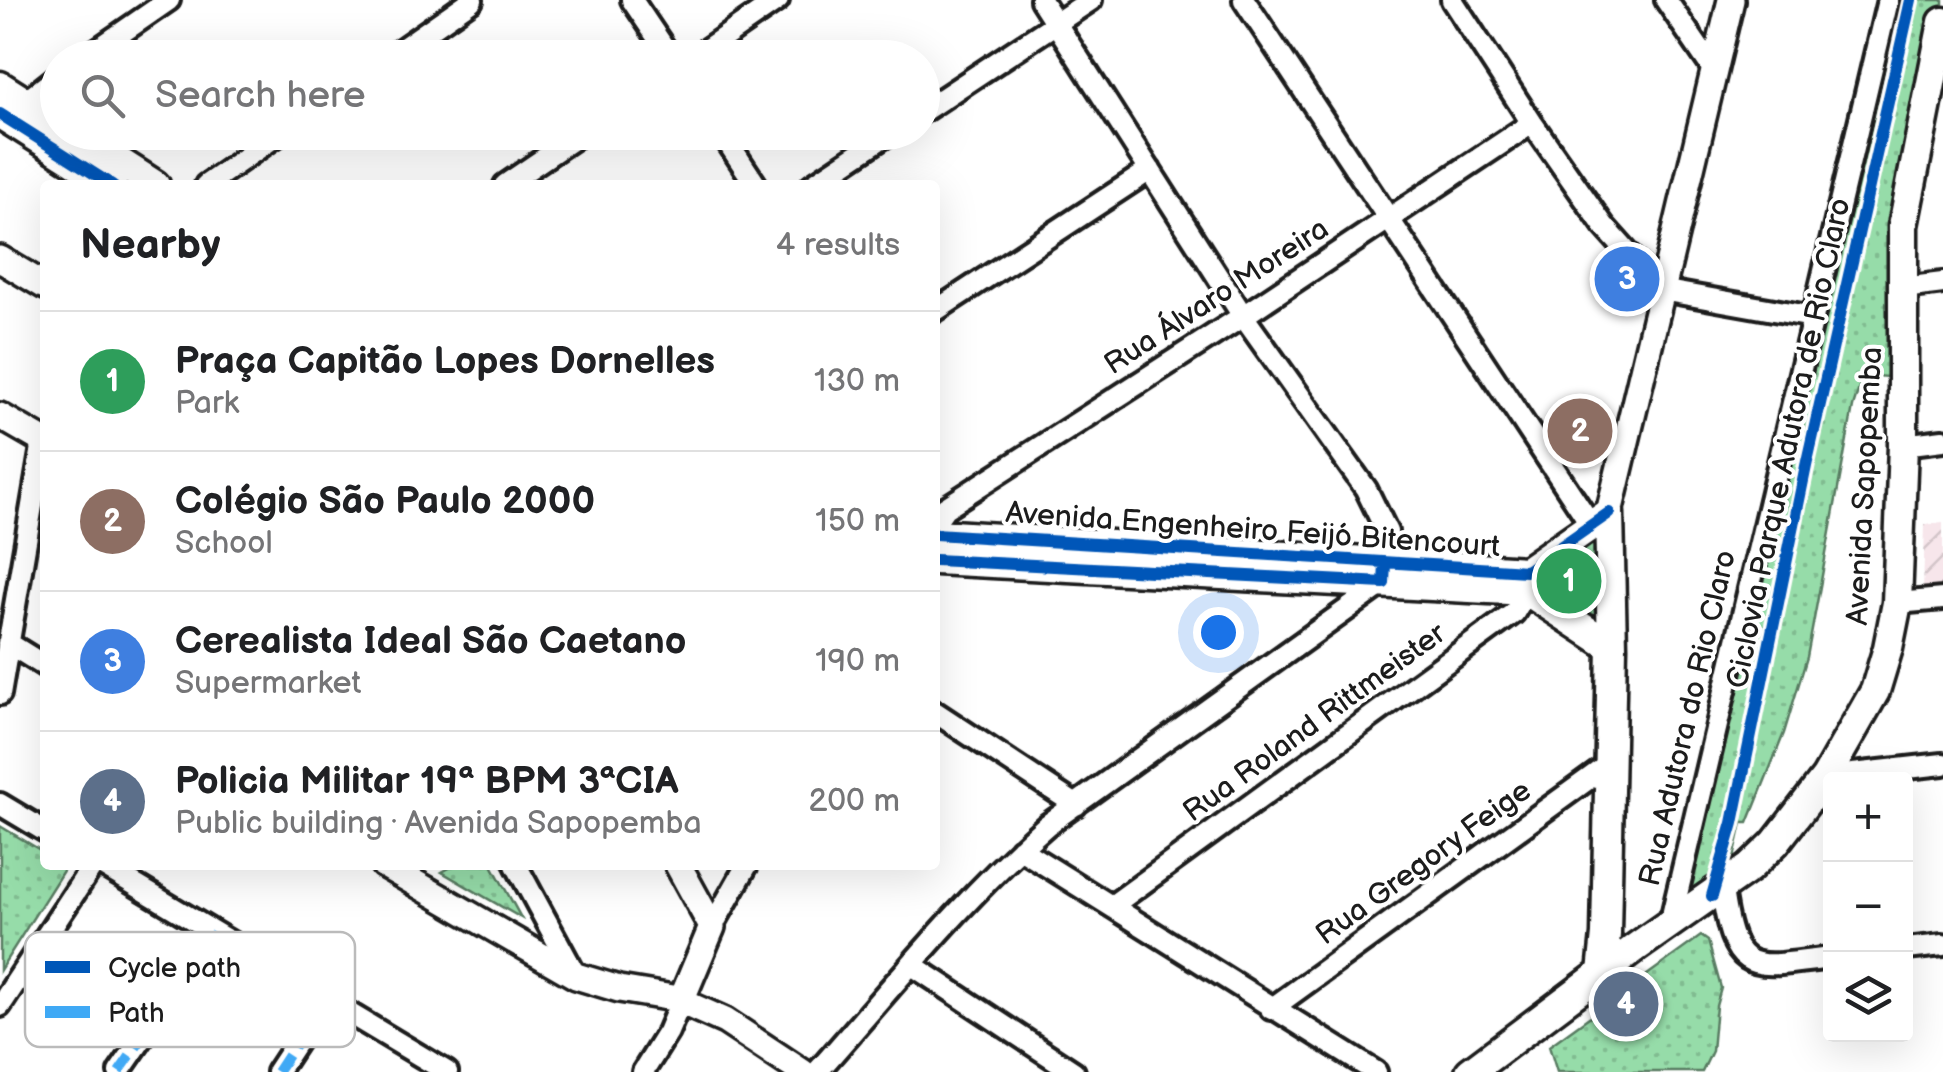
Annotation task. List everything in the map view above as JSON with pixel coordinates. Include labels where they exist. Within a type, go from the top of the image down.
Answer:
[{"type":"main road","name":"Avenida Sapopemba","points":[[1829,772],[1874,691],[1888,648],[1896,604],[1903,445],[1905,214],[1943,22]]},
{"type":"main road","points":[[0,86],[13,113],[40,133]]},
{"type":"main road","points":[[13,113],[40,119]]},
{"type":"main road","points":[[64,150],[105,180]]},
{"type":"main road","points":[[101,150],[147,180]]},
{"type":"main road","points":[[1600,519],[1612,647],[1602,972]]},
{"type":"main road","name":"Avenida Engenheiro Feijó Bitencourt","points":[[1527,581],[1600,519]]},
{"type":"main road","name":"Avenida Engenheiro Feijó Bitencourt","points":[[940,534],[1385,574]]},
{"type":"main road","name":"Avenida Engenheiro Feijó Bitencourt","points":[[940,560],[1527,581],[1612,647]]},
{"type":"main road","name":"Avenida Sapopemba","points":[[1470,1072],[1602,972],[1722,889],[1775,843],[1823,781]]},
{"type":"street","points":[[111,40],[169,0]]},
{"type":"street","points":[[632,0],[658,40]]},
{"type":"street","points":[[720,40],[778,0]]},
{"type":"street","points":[[817,1072],[951,917],[1020,849],[1385,574],[1386,532],[1366,489],[1242,316],[1040,0]]},
{"type":"street","points":[[940,100],[1092,0]]},
{"type":"street","points":[[1244,0],[1388,218],[1600,519]]},
{"type":"street","points":[[1452,0],[1604,226],[1661,290],[1812,318]]},
{"type":"street","points":[[1666,0],[1715,72]]},
{"type":"street","points":[[1600,519],[1661,290],[1731,0]]},
{"type":"street","name":"Rua Adutora do Rio Claro","points":[[1670,924],[1888,0]]},
{"type":"street","points":[[414,40],[466,2]]},
{"type":"street","points":[[13,113],[40,91]]},
{"type":"street","name":"Rua Álvaro Moreira","points":[[940,515],[945,508],[1532,123]]},
{"type":"street","points":[[213,180],[256,150]]},
{"type":"street","points":[[512,180],[557,150]]},
{"type":"street","points":[[733,150],[753,180]]},
{"type":"street","points":[[819,180],[864,150]]},
{"type":"street","points":[[940,309],[1150,170]]},
{"type":"street","points":[[0,259],[40,283]]},
{"type":"street","points":[[1904,288],[1943,284]]},
{"type":"street","points":[[0,416],[40,440]]},
{"type":"street","points":[[1903,445],[1943,440]]},
{"type":"street","points":[[0,694],[40,464]]},
{"type":"street","name":"Rua Roland Rittmeister","points":[[1113,906],[1514,614],[1527,581]]},
{"type":"street","points":[[1896,604],[1943,599]]},
{"type":"street","points":[[8,644],[40,663]]},
{"type":"street","points":[[940,715],[1076,806]]},
{"type":"street","name":"Rua Gregory Feige","points":[[1271,1008],[1609,764]]},
{"type":"street","points":[[1871,772],[1943,764]]},
{"type":"street","points":[[0,804],[40,828]]},
{"type":"street","points":[[1020,849],[1376,1072]]},
{"type":"street","points":[[48,932],[89,870]]},
{"type":"street","points":[[110,870],[213,932]]},
{"type":"street","points":[[393,870],[576,976],[619,990],[681,1001],[725,1021],[802,1072]]},
{"type":"street","points":[[519,870],[576,976]]},
{"type":"street","points":[[681,870],[712,926]]},
{"type":"street","points":[[642,1072],[668,1032],[712,926],[743,870]]},
{"type":"street","points":[[1722,889],[1726,924],[1744,958],[1764,965],[1823,959]]},
{"type":"street","points":[[1913,948],[1943,945]]},
{"type":"street","points":[[912,965],[1074,1072]]},
{"type":"street","points":[[0,1006],[25,968]]},
{"type":"street","points":[[355,1017],[443,1071]]},
{"type":"street","points":[[119,1072],[136,1047]]},
{"type":"street","points":[[277,1072],[293,1047]]},
{"type":"shaded area","points":[[1943,523],[1943,592],[1923,591],[1925,525]]},
{"type":"green space","points":[[1893,0],[1943,0],[1943,30],[1890,253],[1887,377],[1863,375],[1853,407],[1807,657],[1784,733],[1748,823],[1742,823],[1732,867],[1677,906]]},
{"type":"green space","points":[[1609,513],[1612,647],[1527,591],[1526,571]]},
{"type":"green space","points":[[0,826],[40,850],[40,870],[63,870],[0,970]]},
{"type":"green space","points":[[495,870],[521,918],[442,872]]},
{"type":"green space","points":[[1701,936],[1708,941],[1721,988],[1712,1051],[1702,1072],[1557,1072],[1549,1046]]},
{"type":"marked path","points":[[119,1072],[136,1047]]},
{"type":"marked path","points":[[277,1072],[293,1047]]},
{"type":"cycle path","name":"Ciclovia Parque Adutora de Rio Claro","points":[[1712,896],[1733,823],[1806,466],[1911,0]]},
{"type":"cycle path","points":[[0,114],[40,139]]},
{"type":"cycle path","points":[[57,150],[104,180]]},
{"type":"cycle path","points":[[940,534],[1526,571],[1609,513]]},
{"type":"cycle path","points":[[940,560],[1384,583],[1385,564]]},
{"type":"place","name":"Cerealista Ideal São Caetano","points":[[1627,279]]},
{"type":"place","name":"Colégio São Paulo 2000","points":[[1580,431]]},
{"type":"place","name":"Praça Capitão Lopes Dornelles","points":[[1569,581]]},
{"type":"place","name":"Policia Militar 19ª BPM 3ªCIA","points":[[1626,1004]]}]
